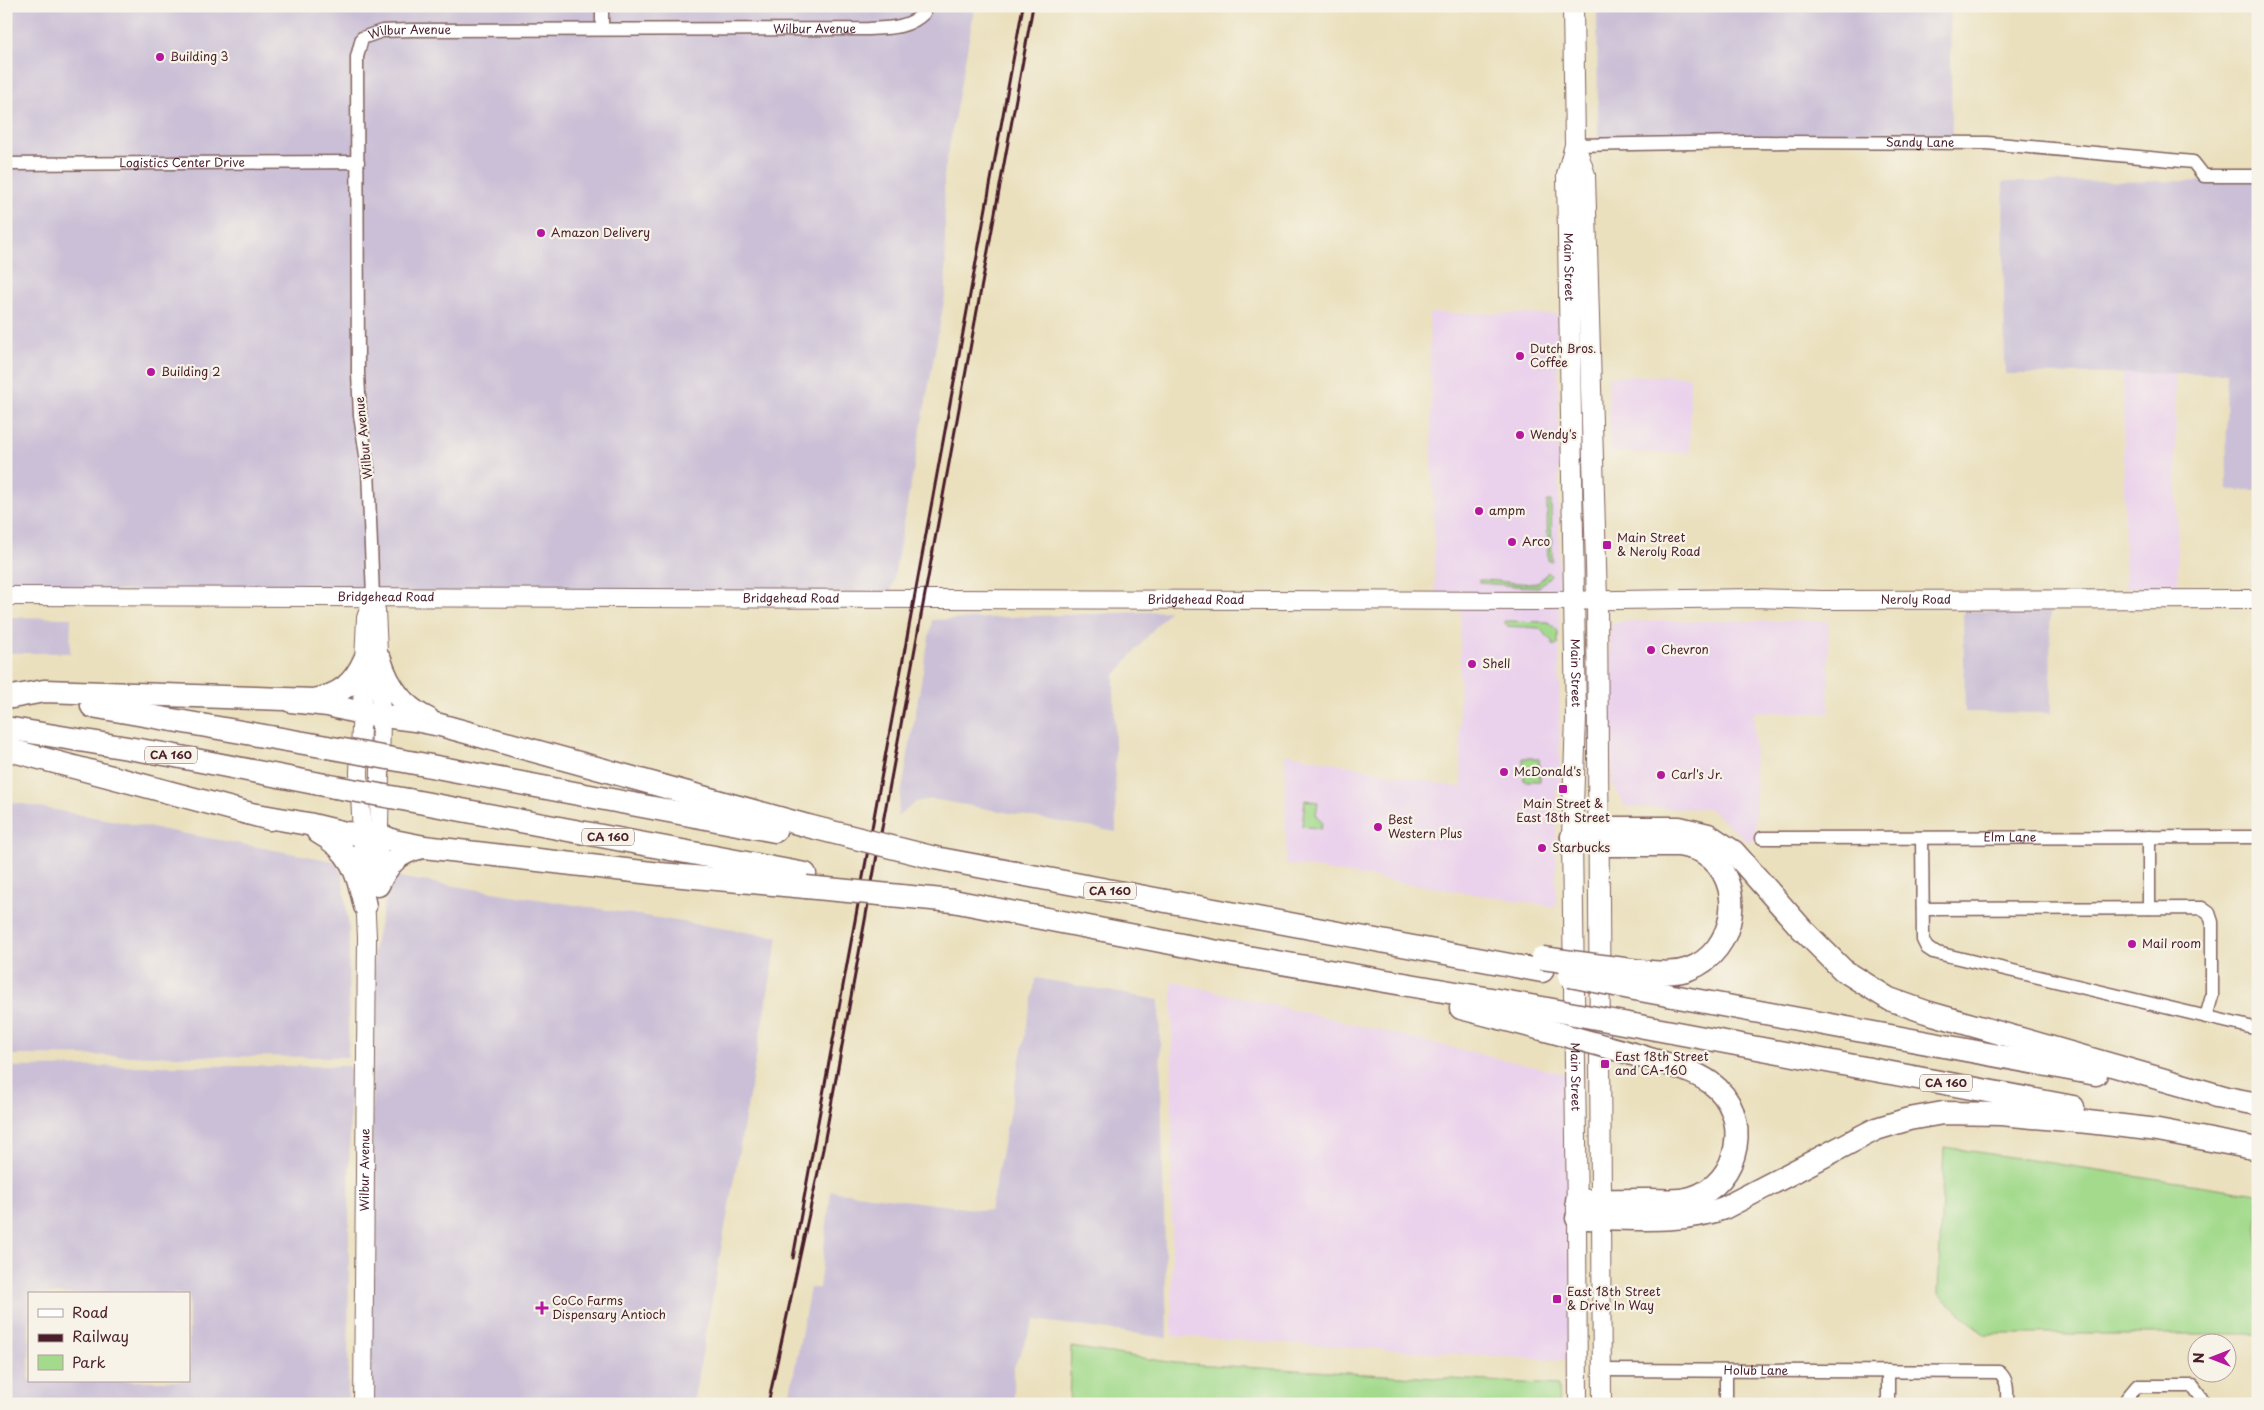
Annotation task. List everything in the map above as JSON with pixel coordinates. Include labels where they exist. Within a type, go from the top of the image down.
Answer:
[{"type":"highway","points":[[291,701],[314,700],[337,694],[354,680],[372,660],[405,704],[414,712],[440,726]]},
{"type":"highway","points":[[9,696],[44,691],[291,701],[328,705],[440,726],[811,832]]},
{"type":"highway","points":[[9,696],[141,714],[811,832]]},
{"type":"highway","name":"CA 160","points":[[6,728],[161,753],[408,800],[807,880],[953,901],[1218,952],[1542,1019],[1634,1025],[2258,1141]]},
{"type":"highway","points":[[6,750],[318,832],[339,845],[354,867],[365,906]]},
{"type":"highway","points":[[256,815],[308,824],[345,834],[370,835],[424,847],[651,874],[807,880]]},
{"type":"highway","points":[[1572,837],[1679,828],[1708,835],[1723,843],[1745,864],[1829,957],[1857,980],[1889,999],[1926,1012],[2231,1099]]},
{"type":"highway","name":"CA 160","points":[[811,832],[935,858],[1285,924],[1637,980],[2258,1104]]},
{"type":"highway","points":[[1599,836],[1692,847],[1704,853],[1716,863],[1724,875],[1730,890],[1732,904],[1727,932],[1712,955],[1701,963],[1676,972],[1637,980]]},
{"type":"highway","points":[[378,885],[385,869],[394,859],[402,853],[424,847]]},
{"type":"highway","points":[[1542,1019],[1633,1054],[1682,1070],[1711,1083],[1731,1107],[1738,1134],[1736,1150],[1732,1163],[1714,1186],[1690,1198],[1601,1209]]},
{"type":"highway","points":[[1577,1209],[1601,1209],[1678,1218],[1708,1214],[1724,1208],[1876,1129],[1908,1119],[1943,1113],[2002,1114],[2158,1130],[2258,1150]]},
{"type":"main road","name":"Main Street","points":[[1573,6],[1575,146],[1566,176],[1575,601],[1576,717],[1572,837],[1577,1209]]},
{"type":"main road","name":"Main Street","points":[[1575,146],[1585,176],[1597,600],[1601,1209]]},
{"type":"street","points":[[602,6],[602,29]]},
{"type":"street","name":"Wilbur Avenue","points":[[363,1404],[367,937],[365,906],[370,835],[372,660],[378,619],[373,597],[368,469],[360,415],[357,57],[362,38],[382,31],[411,30],[897,28],[916,21],[924,13]]},
{"type":"street","name":"Sandy Lane","points":[[1575,146],[1747,142],[1987,143],[2193,162],[2204,176],[2258,176]]},
{"type":"street","name":"Logistics Center Drive","points":[[6,164],[358,162]]},
{"type":"street","name":"Bridgehead Road","points":[[6,596],[1575,601]]},
{"type":"street","name":"Neroly Road","points":[[1575,601],[1755,598],[1822,600],[2258,599]]},
{"type":"street","name":"Wilbur Avenue","points":[[367,937],[378,885],[370,835]]},
{"type":"street","points":[[2149,837],[2149,908]]},
{"type":"street","name":"Elm Lane","points":[[1762,838],[2258,837]]},
{"type":"street","points":[[1922,838],[1923,940],[1927,948],[1933,952],[2258,1029]]},
{"type":"street","points":[[1923,909],[2202,908],[2209,914],[2212,922],[2212,996],[2206,1016]]},
{"type":"street","points":[[1577,1209],[1578,1404]]},
{"type":"street","points":[[1601,1209],[1602,1404]]},
{"type":"street","name":"Holub Lane","points":[[1602,1370],[1999,1372],[2005,1378],[2007,1385],[2007,1404]]},
{"type":"street","points":[[1726,1371],[1726,1404]]},
{"type":"street","points":[[1888,1371],[1888,1404]]},
{"type":"street","points":[[2127,1404],[2128,1398],[2137,1386],[2192,1386],[2201,1396],[2201,1404]]},
{"type":"shaded area","points":[[6,6],[975,6],[944,175],[946,291],[891,593],[6,590]]},
{"type":"shaded area","points":[[1597,6],[1950,6],[1952,136],[1598,138]]},
{"type":"shaded area","points":[[2258,181],[2258,490],[2227,490],[2226,373],[2005,374],[2003,182]]},
{"type":"shaded area","points":[[1429,313],[1558,314],[1560,789],[1556,789],[1556,907],[1286,864],[1285,753],[1462,788],[1459,703],[1461,594],[1435,592]]},
{"type":"shaded area","points":[[2123,373],[2175,373],[2178,588],[2125,588]]},
{"type":"shaded area","points":[[1608,376],[1690,376],[1690,453],[1610,453]]},
{"type":"shaded area","points":[[1169,611],[1114,676],[1116,832],[932,799],[916,802],[897,817],[932,620]]},
{"type":"shaded area","points":[[1963,611],[2050,612],[2051,713],[1965,712]]},
{"type":"shaded area","points":[[6,617],[71,618],[70,653],[6,653]]},
{"type":"shaded area","points":[[1619,621],[1828,621],[1829,713],[1754,712],[1756,841],[1747,841],[1710,809],[1626,807],[1612,784],[1610,631],[1611,625]]},
{"type":"shaded area","points":[[6,801],[334,861],[342,874],[349,929],[348,1057],[6,1055]]},
{"type":"shaded area","points":[[391,876],[778,937],[693,1404],[370,1404],[373,952]]},
{"type":"shaded area","points":[[1036,978],[1159,1000],[1167,1338],[1035,1320],[1014,1367],[1014,1404],[788,1404],[810,1288],[819,1288],[831,1191],[990,1211]]},
{"type":"shaded area","points":[[1172,981],[1569,1075],[1574,1361],[1172,1336]]},
{"type":"shaded area","points":[[350,1066],[348,1404],[6,1404],[6,1067]]},
{"type":"green space","points":[[1547,501],[1551,501],[1552,561],[1548,561]]},
{"type":"green space","points":[[1548,572],[1551,575],[1539,587],[1479,583],[1479,580],[1538,583]]},
{"type":"green space","points":[[1504,621],[1548,622],[1558,631],[1558,645],[1552,645],[1552,641],[1539,628],[1507,626]]},
{"type":"green space","points":[[1523,758],[1539,758],[1540,781],[1524,781]]},
{"type":"green space","points":[[1305,800],[1318,802],[1316,815],[1322,822],[1321,829],[1302,826]]},
{"type":"green space","points":[[1944,1147],[2258,1194],[2258,1334],[2186,1332],[2186,1334],[1984,1334],[1938,1294]]},
{"type":"green space","points":[[1071,1347],[1175,1363],[1558,1385],[1559,1404],[1069,1404]]},
{"type":"railway","points":[[793,1258],[1023,6]]},
{"type":"railway","points":[[768,1404],[823,1149],[1033,6]]},
{"type":"place","name":"Building 3","points":[[160,57]]},
{"type":"place","name":"Amazon Delivery","points":[[541,233]]},
{"type":"place","name":"Dutch Bros. Coffee","points":[[1520,356]]},
{"type":"place","name":"Building 2","points":[[151,372]]},
{"type":"place","name":"Wendy's","points":[[1520,435]]},
{"type":"place","name":"ampm","points":[[1479,511]]},
{"type":"place","name":"Arco","points":[[1512,542]]},
{"type":"place","name":"Main Street & Neroly Road","points":[[1607,545]]},
{"type":"place","name":"Chevron","points":[[1651,650]]},
{"type":"place","name":"Shell","points":[[1472,664]]},
{"type":"place","name":"McDonald's","points":[[1504,772]]},
{"type":"place","name":"Carl's Jr.","points":[[1661,775]]},
{"type":"place","name":"Main Street & East 18th Street","points":[[1563,789]]},
{"type":"place","name":"Best Western Plus","points":[[1378,827]]},
{"type":"place","name":"Starbucks","points":[[1542,848]]},
{"type":"place","name":"Mail room","points":[[2132,944]]},
{"type":"place","name":"East 18th Street and CA-160","points":[[1605,1064]]},
{"type":"place","name":"East 18th Street & Drive In Way","points":[[1557,1299]]},
{"type":"place","name":"CoCo Farms Dispensary Antioch","points":[[542,1308]]}]
